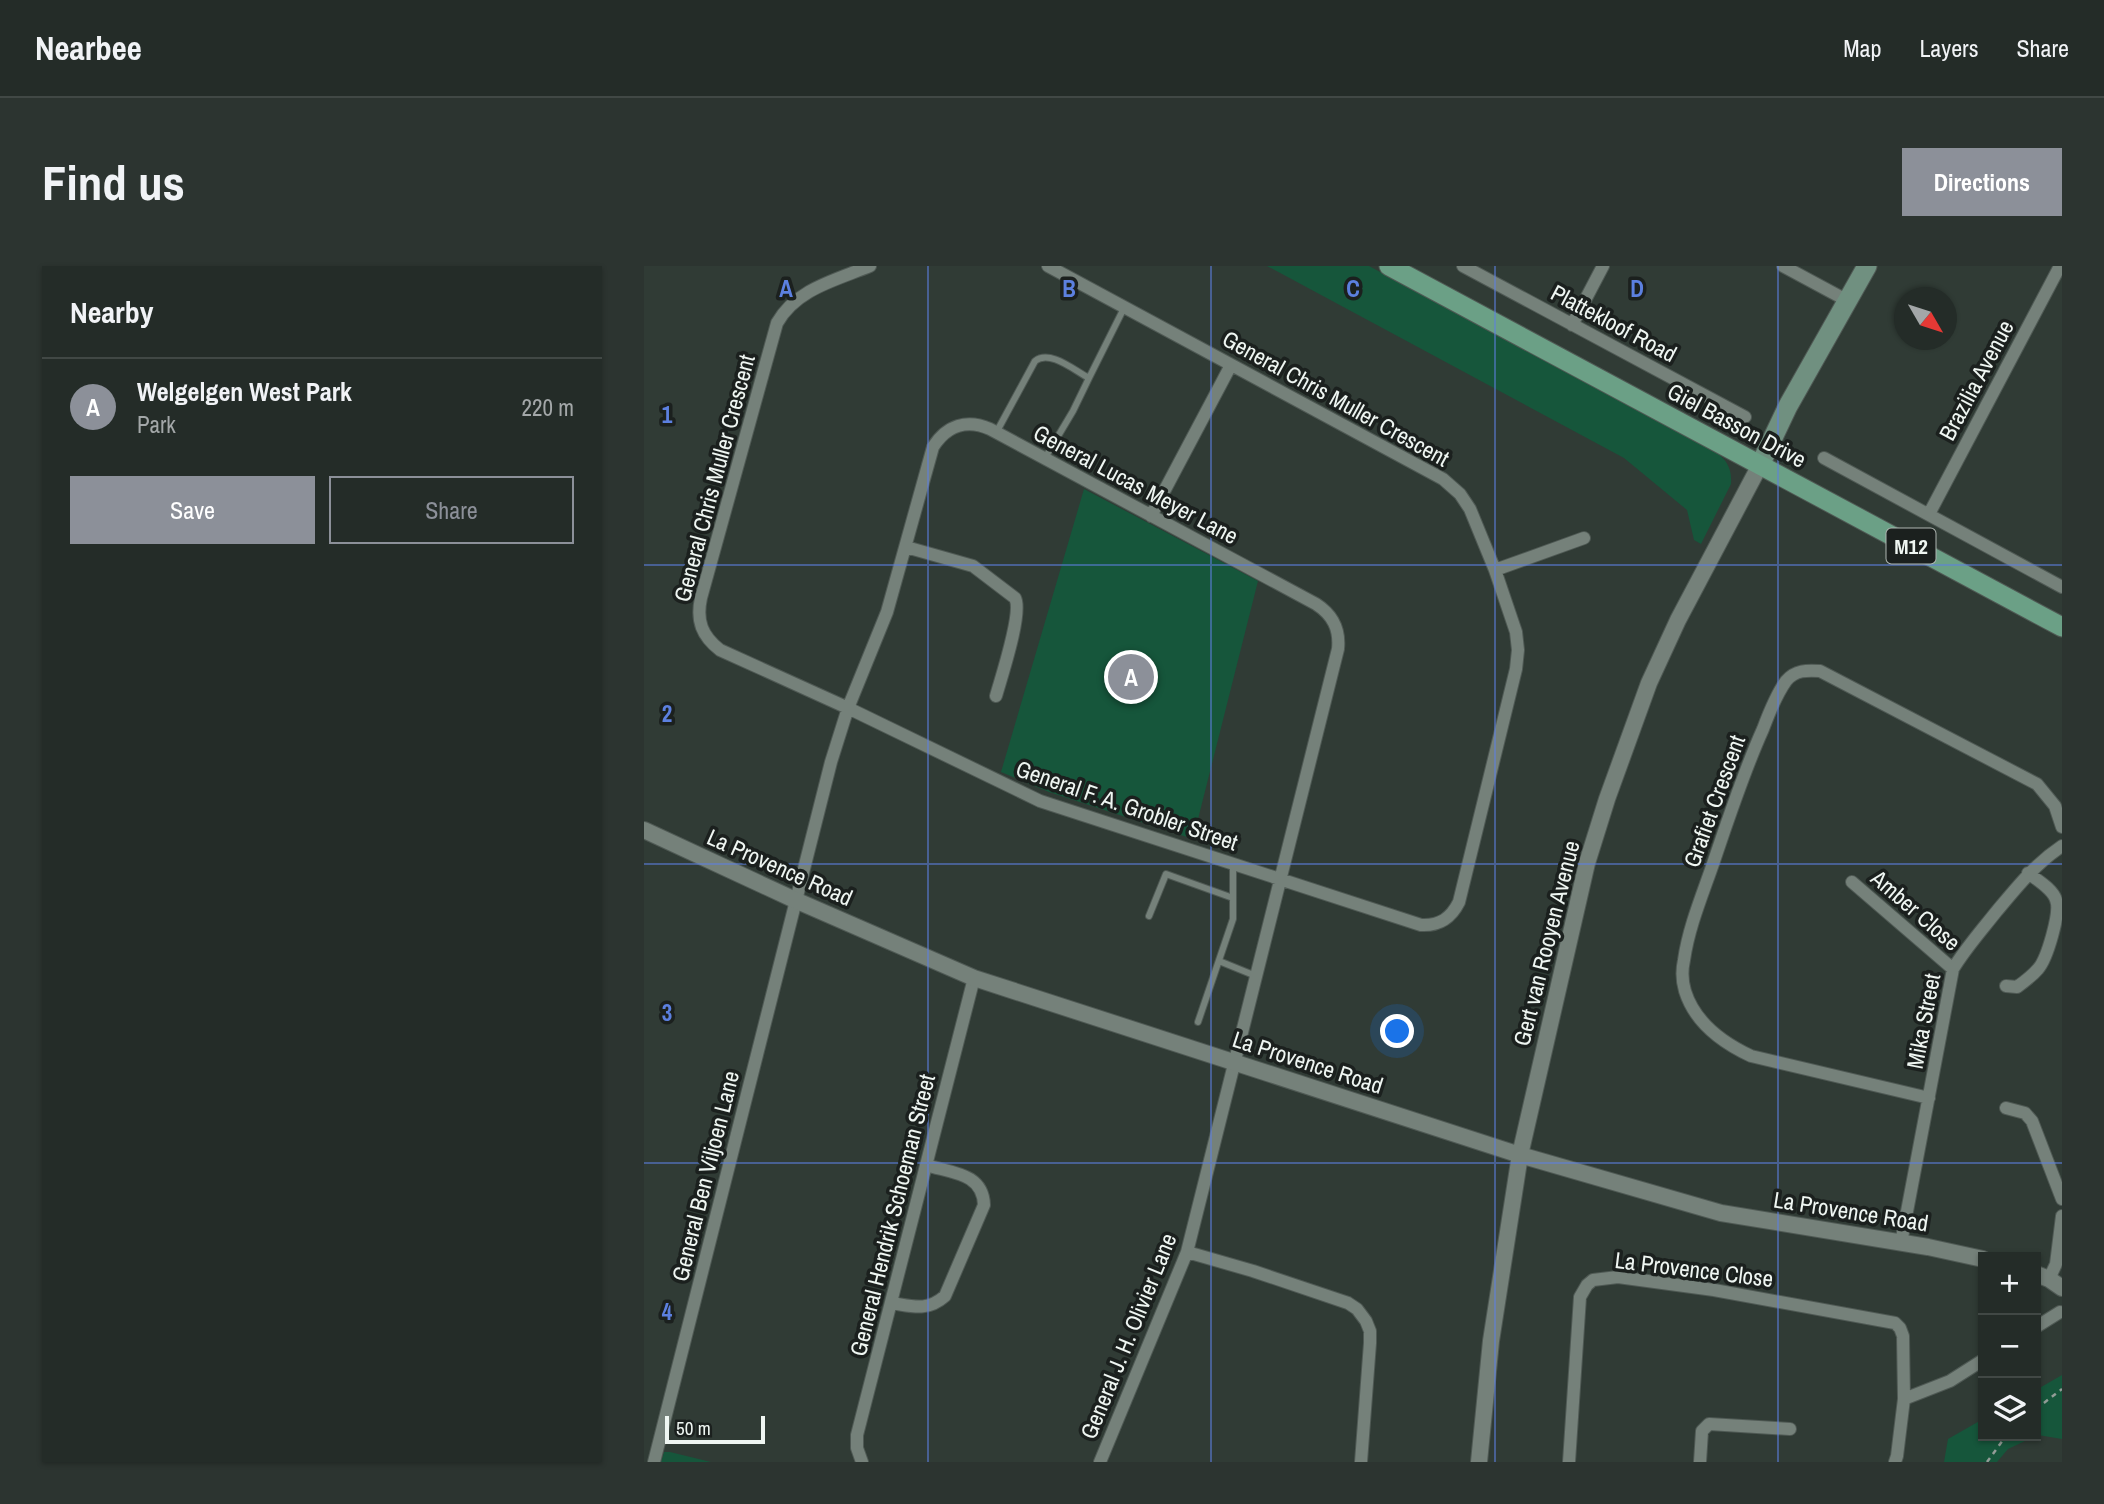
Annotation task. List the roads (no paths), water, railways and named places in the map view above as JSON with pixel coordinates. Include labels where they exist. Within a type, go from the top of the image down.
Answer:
[{"type":"main road","name":"Giel Basson Drive","points":[[1389,266],[2062,627]]},
{"type":"main road","points":[[1760,465],[1788,405],[1867,266]]},
{"type":"street","name":"General Chris Muller Crescent","points":[[848,708],[720,650],[706,638],[698,611],[777,323],[789,305],[804,294],[870,266]]},
{"type":"street","name":"General Chris Muller Crescent","points":[[1048,266],[1443,479],[1460,494],[1470,509],[1495,570],[1516,632],[1516,669],[1459,902],[1454,912],[1438,924],[1421,925],[1280,879]]},
{"type":"street","name":"Plattekloof Road","points":[[1463,266],[1745,417]]},
{"type":"street","points":[[1572,325],[1602,266]]},
{"type":"street","points":[[1783,266],[1848,301]]},
{"type":"street","name":"Brazilia Avenue","points":[[1929,514],[2060,266]]},
{"type":"street","points":[[1151,516],[1231,365]]},
{"type":"street","name":"General Lucas Meyer Lane","points":[[795,900],[831,762],[848,708],[887,612],[930,456],[937,440],[947,430],[963,424],[980,425],[1325,610],[1334,622],[1339,638],[1338,649],[1234,1062]]},
{"type":"street","points":[[1824,458],[2062,586]]},
{"type":"street","name":"Gert van Rooyen Avenue","points":[[1479,1462],[1491,1341],[1520,1156],[1587,863],[1649,682],[1678,620],[1760,465]]},
{"type":"street","points":[[1495,570],[1584,538]]},
{"type":"street","points":[[906,547],[973,566],[1016,598],[1017,618],[996,696]]},
{"type":"street","name":"Grafiet Crescent","points":[[1929,1098],[1751,1056],[1733,1048],[1709,1028],[1698,1017],[1690,1003],[1685,989],[1683,963],[1690,933],[1744,771],[1771,710],[1787,680],[1806,669],[1820,671],[2037,785],[2055,806],[2062,827]]},
{"type":"street","name":"General F. A. Grobler Street","points":[[848,708],[1040,801],[1280,879]]},
{"type":"street","name":"La Provence Road","points":[[644,830],[974,978],[1520,1156],[1721,1213],[1978,1258]]},
{"type":"street","name":"Mika Street","points":[[1901,1243],[1952,969],[2028,873],[2062,846]]},
{"type":"street","points":[[2007,986],[2017,987],[2039,968],[2056,919],[2055,896],[2028,873]]},
{"type":"street","name":"Amber Close","points":[[1852,882],[1952,969]]},
{"type":"street","name":"General Ben Viljoen Lane","points":[[651,1454],[795,900]]},
{"type":"street","name":"General Hendrik Schoeman Street","points":[[862,1462],[857,1448],[857,1435],[974,978]]},
{"type":"street","name":"General J. H. Olivier Lane","points":[[1100,1462],[1187,1252],[1234,1062]]},
{"type":"street","points":[[2006,1108],[2025,1113],[2032,1121],[2062,1199]]},
{"type":"street","points":[[891,1303],[929,1306],[945,1296],[984,1205],[983,1192],[974,1180],[926,1165]]},
{"type":"street","points":[[2049,1281],[2056,1264],[2062,1216]]},
{"type":"street","points":[[1187,1252],[1254,1271],[1348,1303],[1363,1315],[1370,1331],[1361,1462]]},
{"type":"street","name":"La Provence Close","points":[[1569,1462],[1580,1297],[1593,1280],[1618,1277],[1714,1290],[1895,1323],[1903,1336],[1904,1399],[1895,1462]]},
{"type":"street","points":[[2041,1324],[2060,1312]]},
{"type":"street","points":[[1904,1399],[1950,1381],[1978,1363]]},
{"type":"street","points":[[1700,1462],[1702,1431],[1709,1424],[1790,1429]]},
{"type":"lane","points":[[1045,458],[1073,411],[1125,307]]},
{"type":"lane","points":[[996,433],[1039,357],[1046,356],[1089,379]]},
{"type":"lane","points":[[1198,1022],[1233,919],[1233,864]]},
{"type":"lane","points":[[1149,916],[1166,874],[1233,898]]},
{"type":"lane","points":[[1219,961],[1256,976]]},
{"type":"place","name":"Welgelgen West Park","points":[[1131,677]]}]
